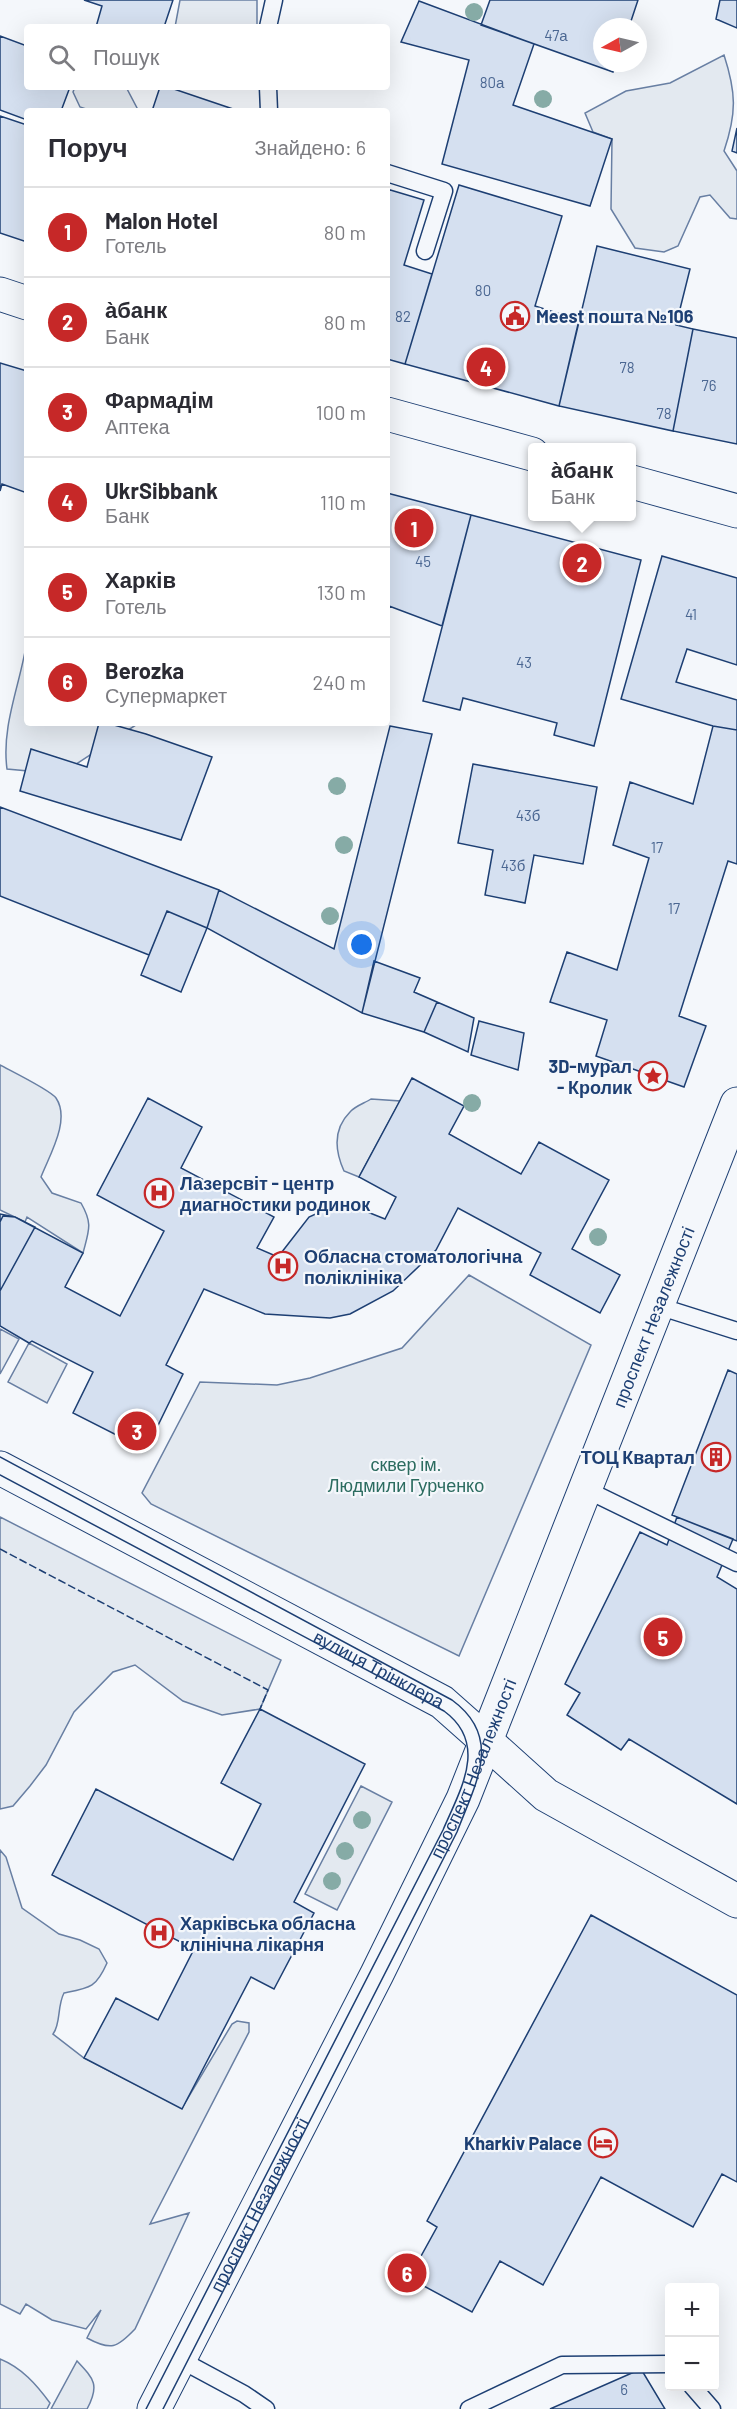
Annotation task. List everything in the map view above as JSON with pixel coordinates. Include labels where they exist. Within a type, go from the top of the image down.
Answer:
[{"type":"main road","points":[[0,294],[24,302]]},
{"type":"main road","points":[[390,415],[528,453]]},
{"type":"main road","points":[[636,483],[737,511]]},
{"type":"main road","name":"проспект Незалежності","points":[[154,2409],[382,1964],[463,1799],[737,1104]]},
{"type":"main road","name":"вулиця Трінклера","points":[[0,1468],[442,1702],[546,1795],[737,1901]]},
{"type":"lane","points":[[269,24],[274,0]]},
{"type":"lane","points":[[268,90],[268,108]]},
{"type":"lane","points":[[390,174],[444,191],[425,251]]},
{"type":"lane","points":[[658,1306],[737,1331]]},
{"type":"lane","points":[[585,1489],[737,1563]]},
{"type":"lane","points":[[179,2359],[244,2394],[266,2409]]},
{"type":"lane","points":[[470,2409],[562,2365],[665,2364]]},
{"type":"lane","points":[[696,2391],[712,2409]]},
{"type":"green space","points":[[180,0],[257,0],[257,24],[176,24]]},
{"type":"green space","points":[[724,55],[733,92],[733,114],[724,151],[737,171],[737,219],[730,218],[710,195],[700,197],[678,246],[664,252],[635,248],[611,209],[612,139],[593,132],[585,113],[626,91],[670,83]]},
{"type":"green space","points":[[74,90],[128,90],[137,108],[83,108],[80,107]]},
{"type":"green space","points":[[24,656],[24,726],[134,726],[61,774],[7,769],[9,720]]},
{"type":"green space","points":[[0,1065],[52,1095],[60,1107],[60,1127],[41,1177],[52,1193],[81,1203],[89,1227],[83,1253],[27,1217],[25,1222],[0,1210]]},
{"type":"green space","points":[[371,1099],[400,1101],[359,1177],[344,1171],[337,1148],[338,1133],[350,1112]]},
{"type":"green space","name":"сквер ім. Людмили Гурченко","points":[[469,1275],[591,1345],[459,1656],[151,1504],[142,1493],[200,1382],[277,1385],[310,1378],[402,1348]]},
{"type":"green space","points":[[0,1329],[19,1339],[0,1374]]},
{"type":"green space","points":[[29,1343],[67,1364],[47,1403],[8,1382]]},
{"type":"green space","points":[[0,1517],[281,1660],[260,1709],[222,1715],[183,1701],[135,1665],[113,1672],[74,1712],[46,1765],[30,1786],[13,1806],[0,1809]]},
{"type":"green space","points":[[361,1786],[392,1802],[337,1910],[305,1894]]},
{"type":"green space","points":[[0,1850],[6,1857],[22,1908],[59,1934],[99,1949],[107,1963],[99,1978],[91,1986],[64,1993],[60,2003],[57,2025],[53,2034],[84,2058],[182,2108],[232,2024],[237,2021],[249,2023],[249,2032],[150,2224],[189,2213],[135,2329],[113,2346],[102,2345],[87,2338],[101,2310],[86,2329],[52,2320],[26,2304],[20,2314],[0,2304]]},
{"type":"green space","points":[[0,2359],[15,2367],[34,2383],[50,2403],[47,2409],[0,2409]]},
{"type":"green space","points":[[77,2361],[88,2373],[93,2383],[93,2394],[87,2409],[51,2409]]},
{"type":"building","points":[[84,0],[173,0],[165,24],[97,24],[102,6]]},
{"type":"building","points":[[490,0],[638,0],[632,18],[593,18],[593,65],[481,25]]},
{"type":"building","points":[[720,0],[737,0],[737,28],[716,19]]},
{"type":"building","points":[[419,1],[534,44],[513,105],[612,139],[590,206],[442,164],[469,60],[401,42]]},
{"type":"building","points":[[0,36],[24,45],[24,90],[69,90],[62,108],[24,108],[24,119],[0,110]]},
{"type":"building","points":[[159,90],[177,90],[230,108],[153,108]]},
{"type":"building","points":[[0,116],[24,124],[24,241],[0,233]]},
{"type":"building","points":[[737,128],[737,153],[732,151]]},
{"type":"building","points":[[459,185],[562,216],[535,306],[579,320],[559,406],[405,364]]},
{"type":"building","points":[[390,190],[424,200],[404,265],[432,274],[405,364],[390,360]]},
{"type":"building","points":[[597,246],[690,269],[676,325],[693,329],[673,431],[559,406]]},
{"type":"building","points":[[693,329],[737,338],[737,444],[673,431]]},
{"type":"building","points":[[0,363],[24,370],[24,492],[2,484],[0,491]]},
{"type":"building","points":[[390,494],[471,515],[442,626],[390,606]]},
{"type":"building","points":[[471,515],[641,560],[594,746],[554,735],[557,723],[463,698],[460,710],[423,701]]},
{"type":"building","points":[[662,556],[737,578],[737,665],[687,649],[676,682],[737,700],[737,730],[713,726],[621,699]]},
{"type":"building","points":[[98,726],[118,726],[212,757],[181,840],[20,791],[31,749],[87,767]]},
{"type":"building","points":[[390,726],[432,734],[362,1013],[207,928],[219,890],[334,949]]},
{"type":"building","points":[[713,726],[737,730],[737,864],[728,861],[679,1016],[706,1026],[684,1087],[596,1056],[607,1020],[550,1002],[567,952],[617,970],[649,858],[613,845],[630,782],[693,804]]},
{"type":"building","points":[[473,764],[597,787],[583,864],[534,855],[525,903],[485,895],[493,850],[458,843]]},
{"type":"building","points":[[0,807],[219,890],[207,928],[167,911],[149,955],[0,896]]},
{"type":"building","points":[[167,911],[207,928],[181,992],[141,975]]},
{"type":"building","points":[[374,961],[420,978],[414,992],[437,1002],[424,1032],[362,1013]]},
{"type":"building","points":[[437,1002],[474,1018],[468,1052],[424,1032]]},
{"type":"building","points":[[479,1021],[524,1033],[518,1070],[471,1055]]},
{"type":"building","name":"Обласна стоматологічна поліклініка","points":[[412,1078],[464,1106],[449,1134],[521,1174],[539,1142],[609,1180],[572,1249],[620,1275],[600,1313],[530,1275],[541,1253],[458,1208],[436,1250],[393,1291],[350,1314],[330,1318],[265,1314],[204,1289],[166,1365],[183,1374],[146,1450],[73,1413],[93,1372],[32,1341],[29,1343],[0,1326],[0,1214],[15,1217],[83,1253],[65,1287],[120,1316],[164,1231],[97,1195],[148,1098],[202,1127],[181,1168],[274,1217],[257,1248],[278,1257],[309,1217],[335,1205],[360,1209],[385,1219],[396,1197],[359,1177]]},
{"type":"building","points":[[3,1216],[15,1217],[35,1227],[0,1291],[0,1222]]},
{"type":"building","name":"ТОЦ Квартал","points":[[728,1370],[737,1374],[737,1541],[672,1515]]},
{"type":"building","points":[[677,1517],[733,1539],[717,1577],[737,1589],[737,1804],[629,1739],[621,1750],[567,1715],[580,1693],[565,1684],[640,1532],[667,1545]]},
{"type":"building","points":[[260,1709],[365,1764],[294,1902],[314,1913],[274,1989],[251,1977],[182,2109],[84,2058],[116,1998],[158,2020],[194,1949],[52,1875],[96,1789],[233,1860],[261,1804],[221,1783]]},
{"type":"building","name":"Kharkiv Palace","points":[[591,1915],[737,1995],[737,2182],[722,2174],[693,2227],[601,2177],[543,2285],[500,2261],[472,2312],[409,2278],[437,2227],[427,2221]]},
{"type":"building","points":[[641,2369],[665,2409],[550,2409]]},
{"type":"tram line","points":[[0,1457],[452,1700],[468,1715],[477,1730],[481,1746],[481,1762],[477,1779],[457,1832],[163,2409]]},
{"type":"tram line","points":[[0,1475],[444,1711],[458,1724],[465,1738],[468,1753],[463,1783],[443,1830],[146,2409]]},
{"type":"fence","points":[[0,1549],[268,1690],[260,1709]]},
{"type":"place","name":"Meest пошта №106","points":[[515,316]]},
{"type":"place","name":"UkrSibbank","points":[[486,367]]},
{"type":"place","name":"Malon Hotel","points":[[414,528]]},
{"type":"place","name":"а̀банк","points":[[582,563]]},
{"type":"place","name":"3D-мурал - Кролик","points":[[653,1076]]},
{"type":"place","name":"Лазерсвіт - центр диагностики родинок","points":[[159,1193]]},
{"type":"place","name":"Обласна стоматологічна поліклініка","points":[[283,1266]]},
{"type":"place","name":"Фармадім","points":[[137,1431]]},
{"type":"place","name":"ТОЦ Квартал","points":[[716,1457]]},
{"type":"place","name":"Харків","points":[[663,1637]]},
{"type":"place","name":"Харківська обласна клінічна лікарня","points":[[159,1933]]},
{"type":"place","name":"Kharkiv Palace","points":[[603,2143]]},
{"type":"place","name":"Berozka","points":[[407,2273]]}]
